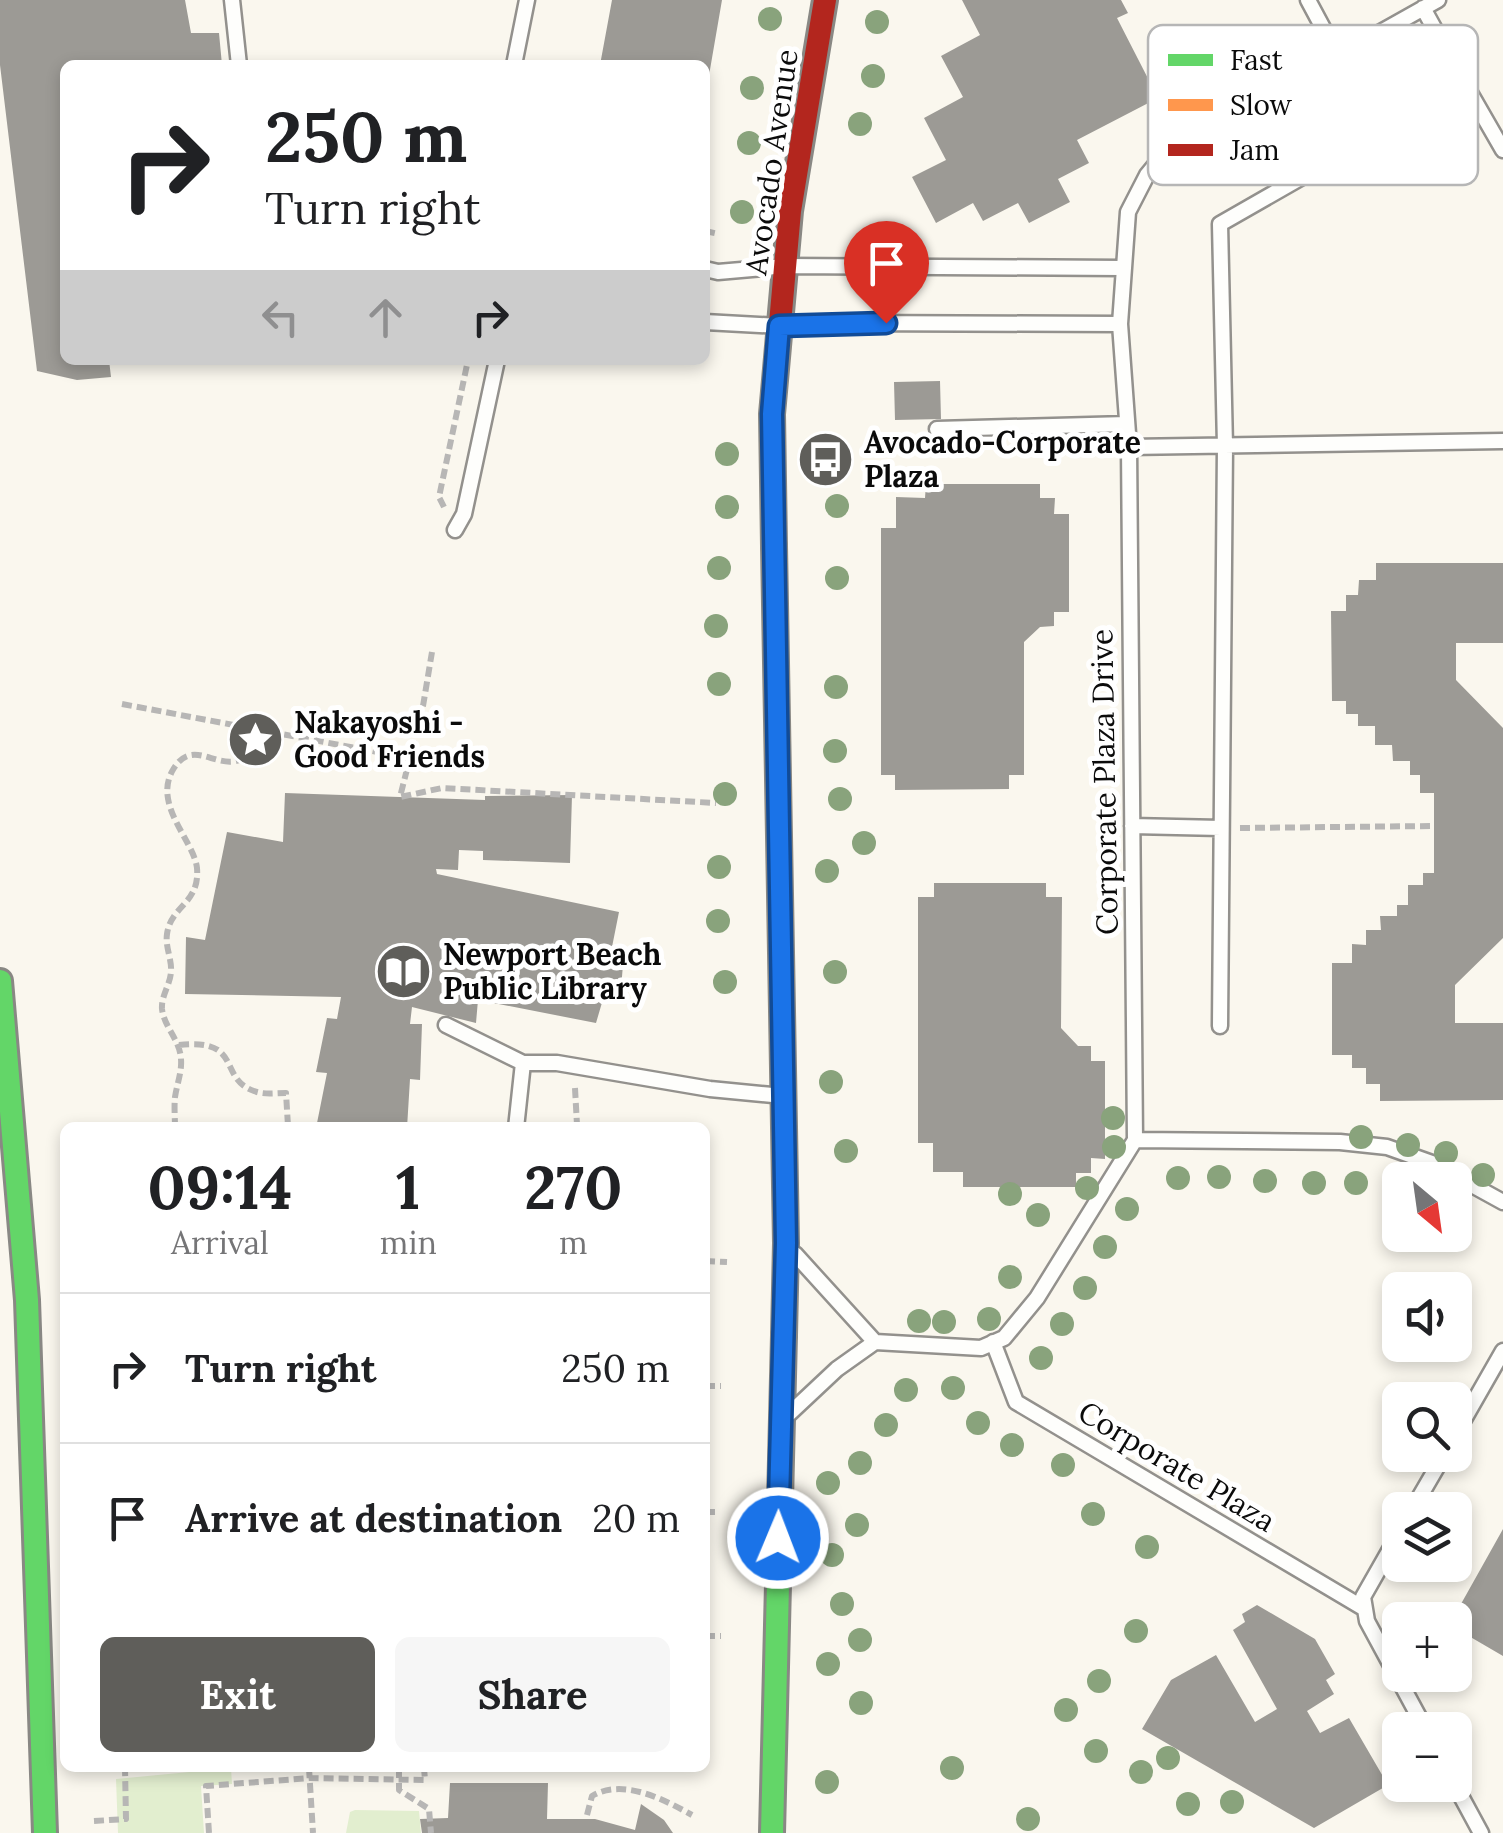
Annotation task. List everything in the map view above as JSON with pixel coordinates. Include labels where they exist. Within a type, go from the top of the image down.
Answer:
[{"type":"street","name":"Avocado Avenue","points":[[772,1833],[786,1243],[772,414],[790,211],[825,0]]},
{"type":"street","points":[[0,981],[16,1118],[32,1406],[44,1833]]},
{"type":"lane","points":[[232,0],[239,60]]},
{"type":"lane","points":[[515,60],[528,0]]},
{"type":"lane","points":[[1308,0],[1321,25]]},
{"type":"lane","name":"Corporate Plaza Drive","points":[[1393,25],[1438,0]]},
{"type":"lane","points":[[1423,8],[1432,25]]},
{"type":"lane","points":[[1478,107],[1503,150]]},
{"type":"lane","name":"Corporate Plaza Drive","points":[[1135,1140],[1129,447],[1120,324],[1128,212],[1148,175]]},
{"type":"lane","points":[[1220,1026],[1225,446],[1220,224],[1288,185]]},
{"type":"lane","points":[[710,270],[786,266],[1122,268]]},
{"type":"lane","points":[[710,322],[779,326],[1120,324]]},
{"type":"lane","points":[[456,530],[464,514],[496,365]]},
{"type":"lane","points":[[936,429],[1127,424]]},
{"type":"lane","points":[[1129,447],[1503,442]]},
{"type":"lane","points":[[1132,826],[1221,828]]},
{"type":"lane","points":[[446,1025],[523,1063],[557,1062],[710,1089],[783,1096]]},
{"type":"lane","points":[[517,1122],[523,1063]]},
{"type":"lane","points":[[781,1422],[837,1369],[874,1342],[981,1348],[1004,1338],[1037,1298],[1135,1140],[1340,1142],[1387,1147],[1432,1163],[1503,1202]]},
{"type":"lane","points":[[786,1243],[874,1342]]},
{"type":"lane","name":"Corporate Plaza","points":[[993,1342],[1016,1402],[1365,1608]]},
{"type":"lane","points":[[1472,1405],[1503,1350]]},
{"type":"lane","points":[[1382,1563],[1362,1598],[1367,1621],[1416,1712]]},
{"type":"lane","points":[[1464,1802],[1481,1833]]},
{"type":"path","points":[[710,232],[718,234]]},
{"type":"path","points":[[432,652],[400,796],[442,788],[716,803]]},
{"type":"path","points":[[122,704],[410,758]]},
{"type":"path","points":[[175,1122],[179,1045],[162,1008],[171,972],[167,932],[170,920],[196,893],[198,877],[196,860],[172,815],[172,770],[194,754],[204,753],[231,762],[244,758],[272,734]]},
{"type":"path","points":[[1221,828],[1434,826]]},
{"type":"path","points":[[179,1045],[200,1043],[217,1048],[246,1087],[263,1094],[286,1093],[288,1122]]},
{"type":"path","points":[[576,1088],[577,1122]]},
{"type":"path","points":[[710,1262],[727,1262]]},
{"type":"path","points":[[710,1386],[721,1386]]},
{"type":"path","points":[[710,1512],[720,1512]]},
{"type":"path","points":[[710,1636],[720,1636]]},
{"type":"path","points":[[94,1821],[126,1819],[125,1772]]},
{"type":"path","points":[[310,1772],[313,1833]]},
{"type":"path","points":[[399,1772],[399,1790],[429,1809],[431,1833]]},
{"type":"path","points":[[209,1833],[206,1786],[310,1778],[425,1780],[424,1772]]},
{"type":"path","points":[[587,1815],[592,1796],[623,1788],[692,1815]]},
{"type":"green space","points":[[231,1772],[232,1784],[201,1786],[204,1833],[118,1833],[116,1779]]},
{"type":"green space","points":[[419,1811],[421,1833],[346,1833],[350,1812]]},
{"type":"building","points":[[0,0],[185,0],[191,33],[219,33],[222,60],[60,60],[60,365],[110,365],[111,377],[77,380],[37,371],[0,65]]},
{"type":"building","points":[[612,0],[722,0],[710,70],[710,60],[601,60]]},
{"type":"building","points":[[962,0],[1121,0],[1128,13],[1117,18],[1148,78],[1148,103],[1077,140],[1089,163],[1058,179],[1070,202],[1029,223],[1018,203],[983,221],[973,203],[936,223],[912,177],[946,160],[924,118],[963,97],[941,56],[980,35]]},
{"type":"building","points":[[940,381],[941,419],[895,420],[894,382]]},
{"type":"building","points":[[926,484],[1040,484],[1040,498],[1055,498],[1054,514],[1069,514],[1069,612],[1054,612],[1054,626],[1040,627],[1024,642],[1024,775],[1009,775],[1009,789],[895,790],[895,775],[881,775],[881,528],[896,528],[896,497],[925,498]]},
{"type":"building","points":[[1376,563],[1503,563],[1503,643],[1456,643],[1456,680],[1503,728],[1503,938],[1455,985],[1455,1023],[1503,1023],[1503,1100],[1380,1101],[1380,1084],[1366,1084],[1366,1068],[1352,1068],[1352,1055],[1332,1055],[1332,963],[1352,963],[1352,944],[1366,945],[1366,930],[1381,930],[1380,916],[1397,916],[1397,905],[1408,905],[1408,885],[1423,885],[1423,873],[1434,873],[1434,793],[1420,793],[1420,775],[1410,775],[1410,761],[1393,761],[1392,745],[1375,745],[1375,726],[1358,726],[1358,714],[1346,714],[1346,701],[1332,701],[1331,611],[1346,611],[1346,595],[1358,595],[1359,580],[1376,580]]},
{"type":"building","name":"Newport Beach Public Library","points":[[285,793],[485,800],[485,796],[572,795],[570,863],[483,860],[483,851],[459,850],[458,870],[436,869],[437,874],[619,912],[611,952],[624,952],[621,989],[606,989],[596,1023],[478,1000],[476,1023],[412,1007],[410,1024],[422,1024],[420,1080],[410,1079],[407,1122],[317,1122],[327,1073],[316,1072],[327,1018],[337,1019],[341,997],[185,994],[186,937],[205,940],[227,832],[283,842]]},
{"type":"building","points":[[934,883],[1046,883],[1046,897],[1062,897],[1061,1028],[1078,1046],[1091,1046],[1091,1061],[1105,1061],[1105,1159],[1091,1158],[1091,1173],[1076,1173],[1076,1187],[963,1187],[963,1172],[933,1172],[933,1143],[918,1143],[918,897],[934,897]]},
{"type":"building","points":[[1503,1529],[1503,1656],[1472,1638],[1472,1602],[1462,1602]]},
{"type":"building","points":[[1257,1605],[1315,1639],[1335,1674],[1326,1680],[1334,1694],[1307,1711],[1320,1733],[1349,1718],[1382,1775],[1382,1788],[1314,1828],[1142,1729],[1171,1680],[1216,1655],[1255,1722],[1277,1709],[1233,1630],[1245,1622],[1242,1614]]},
{"type":"building","points":[[450,1783],[548,1783],[547,1819],[595,1819],[635,1830],[641,1804],[664,1820],[673,1833],[422,1833],[420,1819],[448,1818]]},
{"type":"traffic: fast","points":[[0,981],[27,1300],[45,1833]]},
{"type":"traffic: fast","points":[[772,1833],[784,1335]]},
{"type":"traffic: slow","points":[[774,546],[786,1243],[784,1335]]},
{"type":"traffic: jam","points":[[774,546],[772,414],[790,211],[825,0]]},
{"type":"place","name":"Avocado-Corporate Plaza","points":[[825,459]]},
{"type":"place","name":"Nakayoshi - Good Friends","points":[[255,739]]},
{"type":"place","name":"Newport Beach Public Library","points":[[404,971]]},
{"type":"route","points":[[778,1538],[786,1243],[772,414],[779,326],[886,323]]}]
